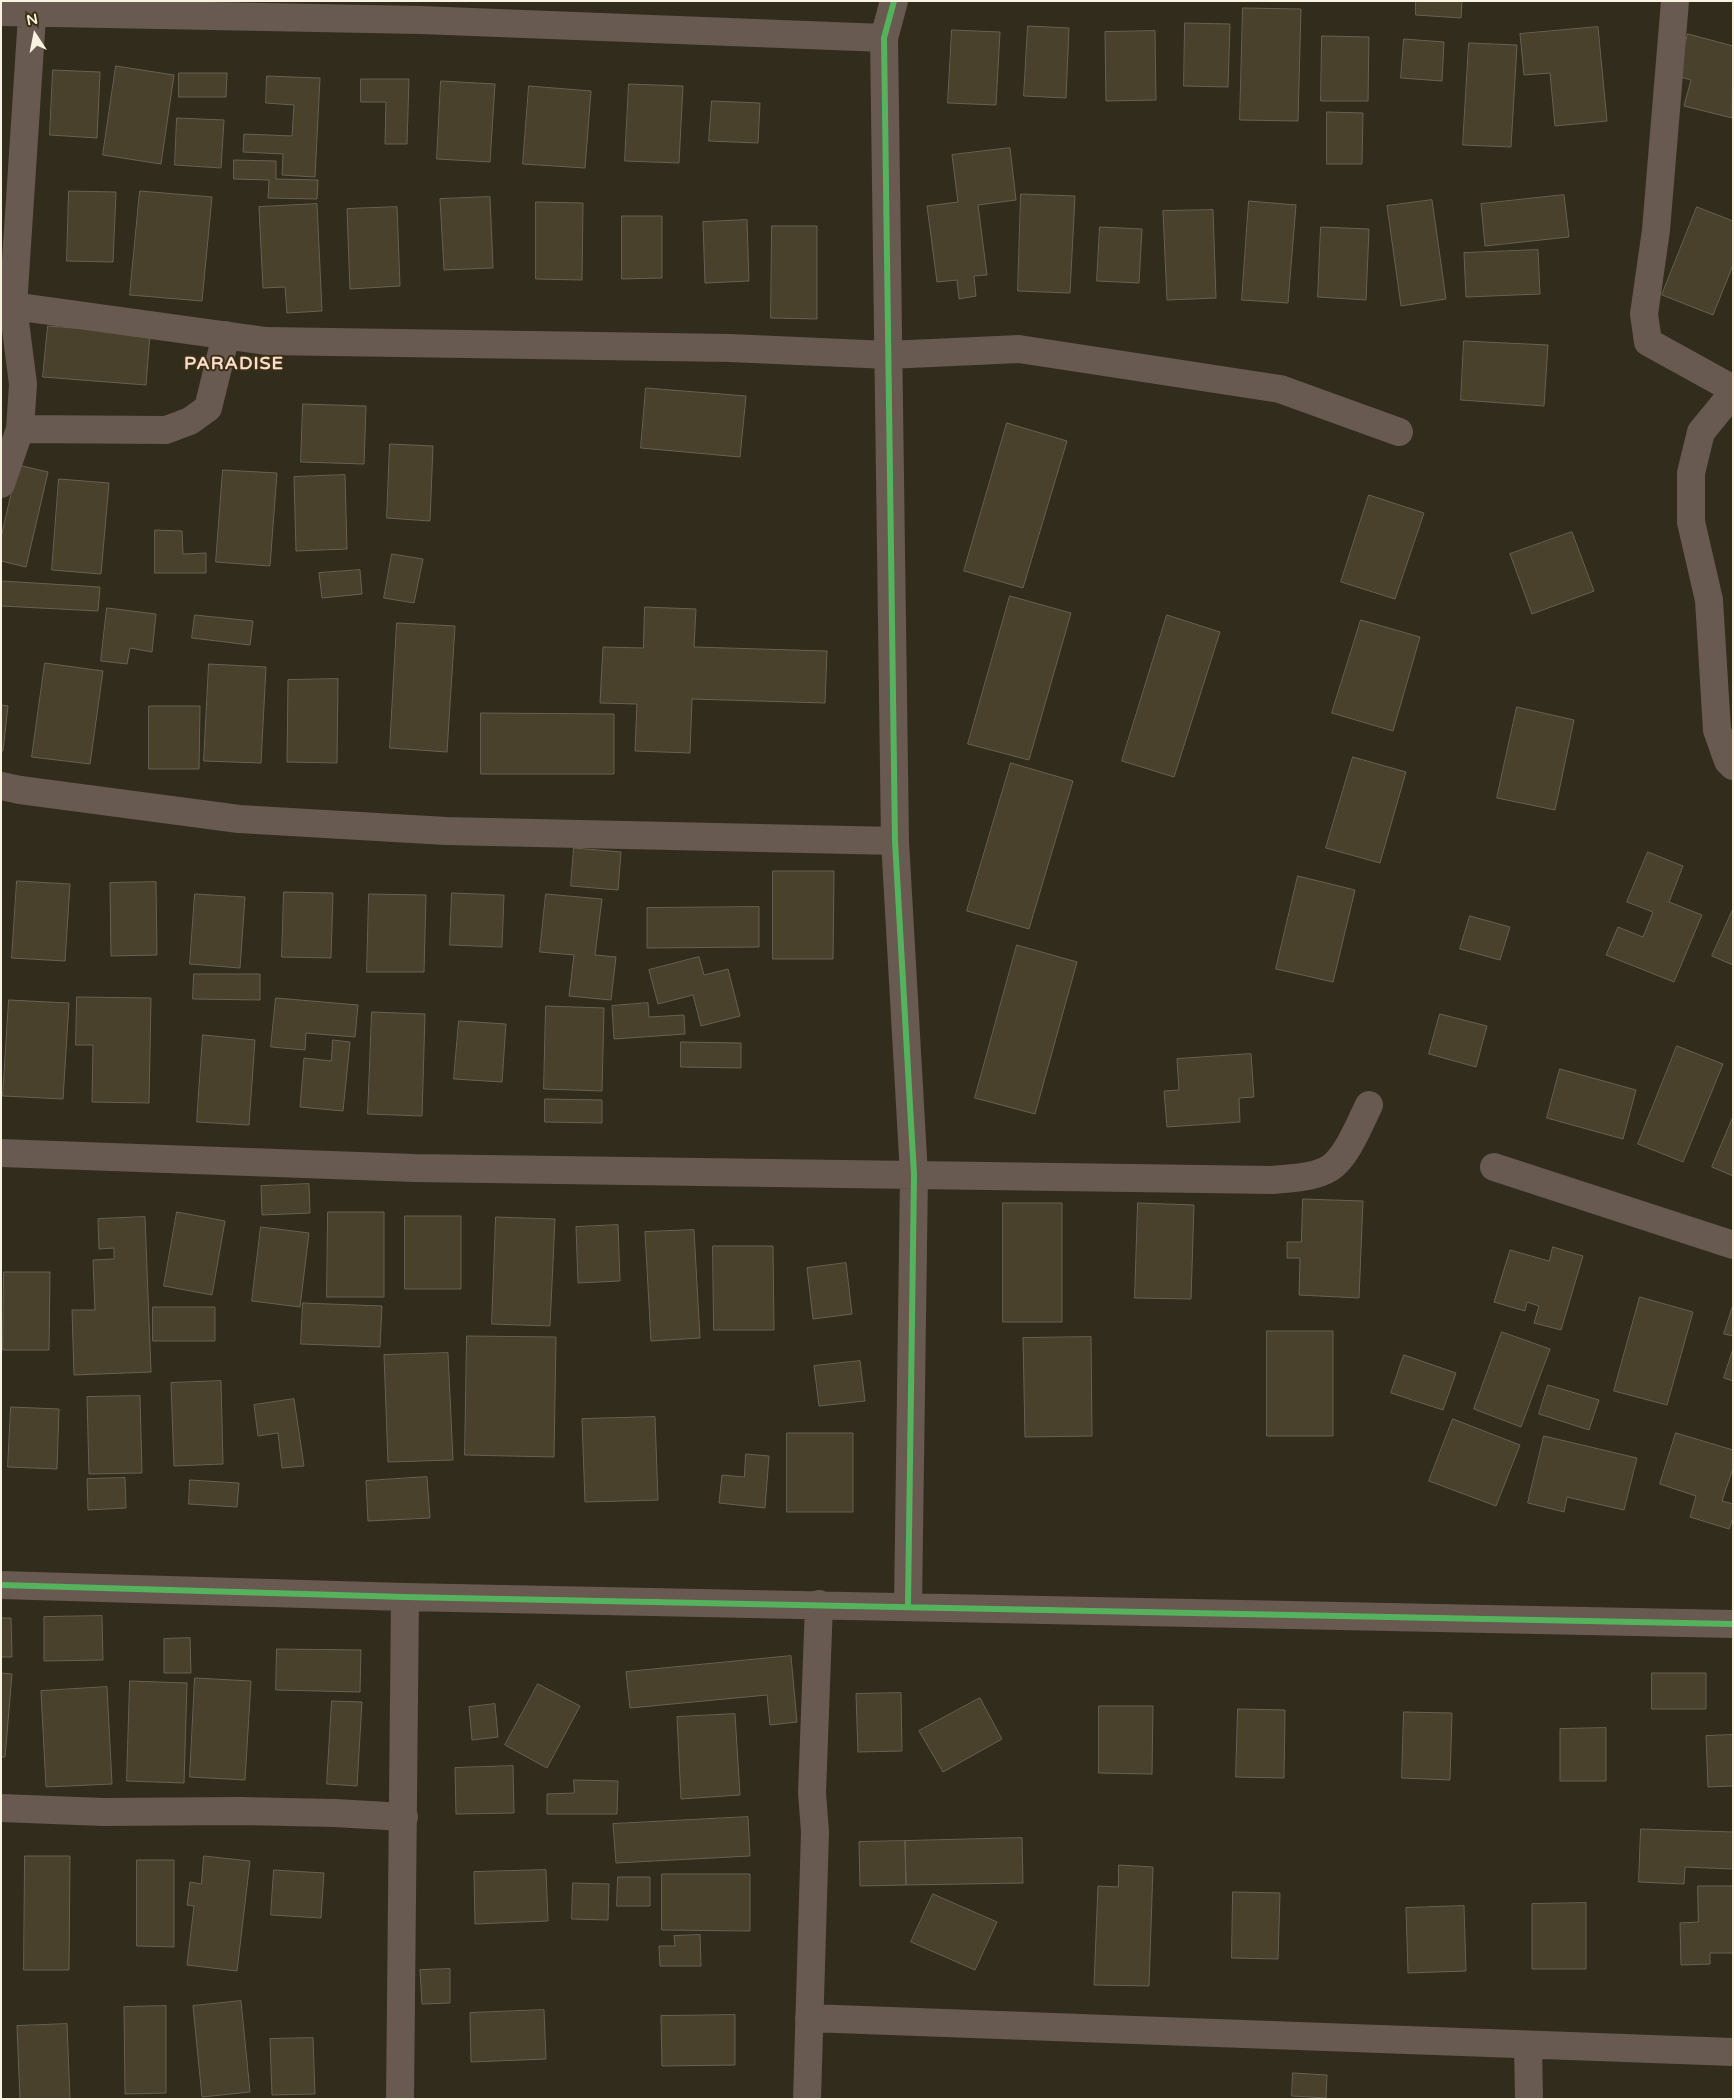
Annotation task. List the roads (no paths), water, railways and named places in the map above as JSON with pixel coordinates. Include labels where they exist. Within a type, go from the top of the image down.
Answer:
[{"type":"street","points":[[894,1],[884,38],[895,841],[914,1175],[908,1606]]},
{"type":"street","points":[[1675,1],[1656,230],[1644,314],[1648,342],[1733,389]]},
{"type":"street","points":[[1,12],[32,7],[884,38]]},
{"type":"street","points":[[1,484],[20,429],[23,384],[13,306],[32,7]]},
{"type":"street","points":[[13,306],[266,341],[730,348],[888,355],[1019,349],[1280,389],[1399,432]]},
{"type":"street","points":[[20,429],[166,430],[190,421],[208,408],[226,335]]},
{"type":"street","points":[[1733,393],[1701,432],[1691,473],[1691,522],[1709,600],[1717,730],[1728,761],[1733,766]]},
{"type":"street","points":[[1,786],[249,820],[446,831],[895,841]]},
{"type":"street","points":[[1,1153],[414,1168],[1273,1180],[1311,1175],[1330,1168],[1342,1156],[1369,1105]]},
{"type":"street","points":[[1494,1168],[1733,1245]]},
{"type":"street","points":[[1,1585],[405,1596],[1733,1624]]},
{"type":"street","points":[[400,2099],[405,1596]]},
{"type":"street","points":[[807,2099],[815,1832],[812,1793],[819,1604]]},
{"type":"street","points":[[1,1808],[103,1812],[316,1812],[404,1817]]},
{"type":"street","points":[[809,2018],[1733,2052]]},
{"type":"street","points":[[1528,2045],[1529,2099]]},
{"type":"district","name":"PARADISE","points":[[234,364]]}]
